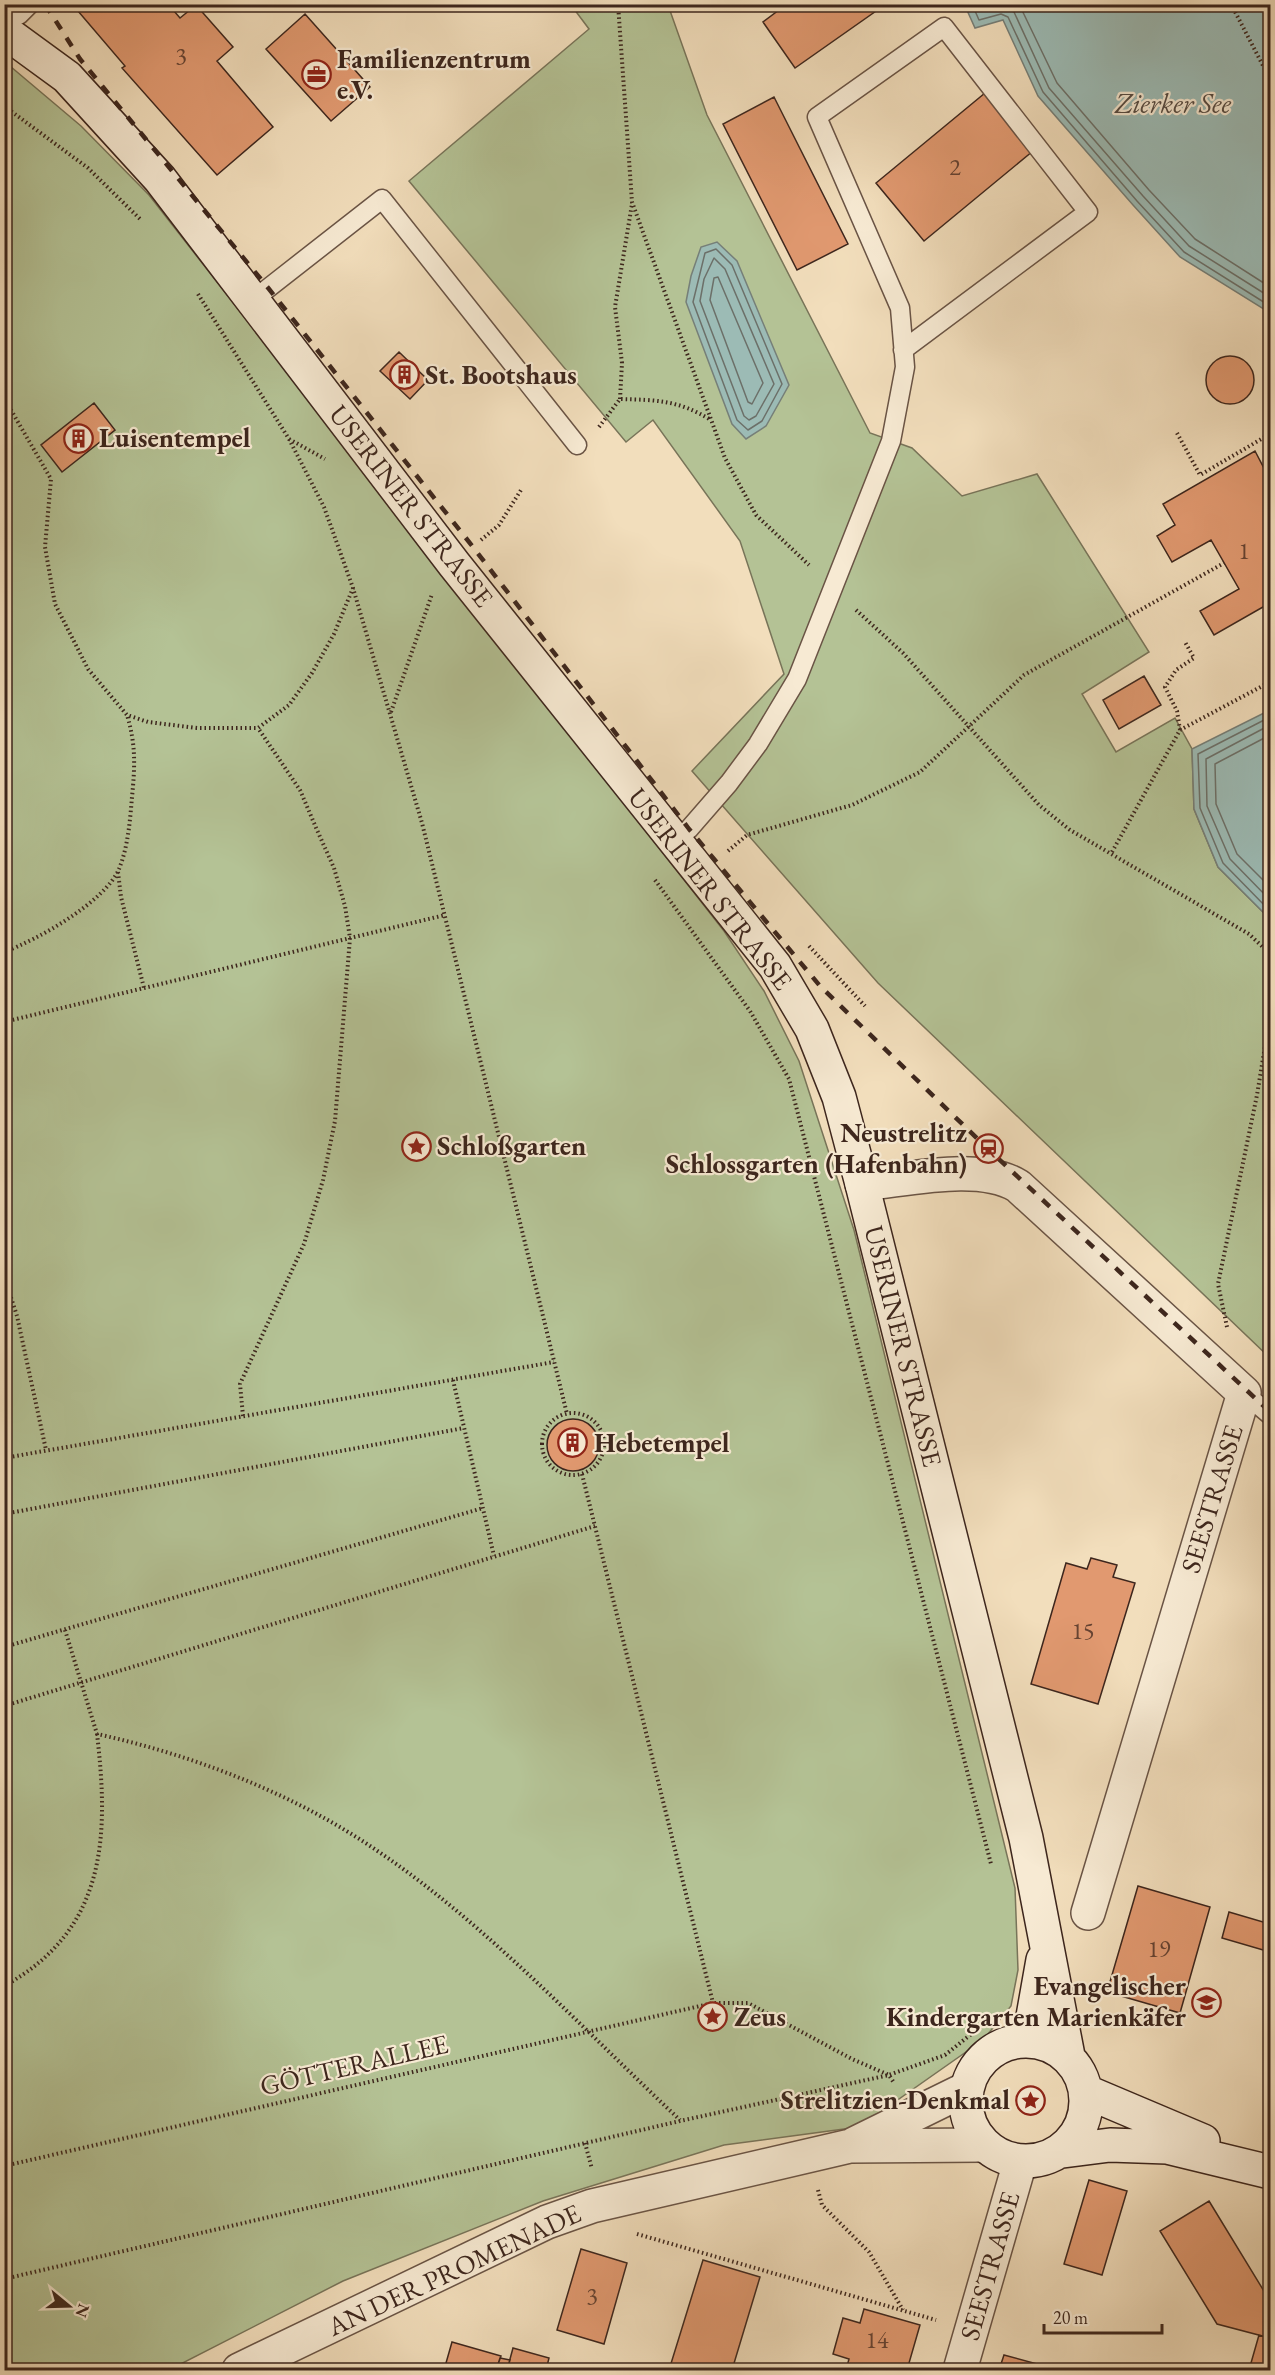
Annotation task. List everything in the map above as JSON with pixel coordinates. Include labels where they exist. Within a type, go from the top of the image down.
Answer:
[{"type":"main road","name":"USERINER STRASSE","points":[[18,17],[67,77],[160,179],[454,564],[700,875],[775,966],[812,1029],[839,1097],[1026,1838],[1068,2056]]},
{"type":"main road","name":"SEESTRASSE","points":[[862,1184],[968,1174],[1007,1179],[1018,1186],[1244,1393],[1089,1913]]},
{"type":"main road","name":"USERINER STRASSE","points":[[1029,2039],[1047,1938]]},
{"type":"main road","points":[[1063,2151],[1082,2124],[1087,2092],[1081,2072],[1068,2056],[1050,2044],[1029,2039],[1005,2044],[980,2061],[966,2089],[967,2119],[983,2145],[1000,2157],[1020,2162],[1042,2160],[1063,2151],[1110,2145],[1167,2147],[1270,2171]]},
{"type":"main road","name":"AN DER PROMENADE","points":[[850,2146],[966,2089]]},
{"type":"main road","points":[[1087,2092],[1270,2171]]},
{"type":"main road","name":"AN DER PROMENADE","points":[[239,2370],[547,2222],[602,2203],[850,2146],[983,2145]]},
{"type":"main road","name":"SEESTRASSE","points":[[960,2370],[1020,2162]]},
{"type":"lane","points":[[674,841],[689,829],[729,783],[758,744],[797,679],[891,441],[905,368],[903,350],[900,308],[817,117],[944,27],[1088,212],[903,350]]},
{"type":"lane","points":[[254,300],[382,199],[577,445]]},
{"type":"lane","points":[[1244,1393],[1270,1415]]},
{"type":"path","points":[[1231,4],[1270,80]]},
{"type":"path","points":[[4,106],[87,168],[146,225]]},
{"type":"path","points":[[598,428],[620,399],[622,363],[615,308],[632,202]]},
{"type":"path","points":[[191,285],[289,439],[324,507],[353,588],[390,712],[445,915],[567,1414]]},
{"type":"path","points":[[4,398],[51,479],[45,547],[55,604],[88,669],[127,715],[135,741],[129,834],[118,871],[121,897],[144,988]]},
{"type":"path","points":[[620,399],[666,400],[690,408],[712,420]]},
{"type":"path","points":[[1177,433],[1200,475],[1270,434]]},
{"type":"path","points":[[454,564],[499,525],[521,490]]},
{"type":"path","points":[[700,875],[747,835],[852,805],[920,772],[1024,675],[1224,563]]},
{"type":"path","points":[[127,715],[148,722],[197,728],[258,728],[289,705],[312,673],[334,634],[353,588]]},
{"type":"path","points":[[390,712],[414,649],[426,606],[434,591],[441,600]]},
{"type":"path","points":[[1180,730],[1177,711],[1165,687],[1176,670],[1194,658],[1185,642]]},
{"type":"path","points":[[1112,852],[1180,730],[1270,682]]},
{"type":"path","points":[[243,1416],[240,1384],[304,1244],[322,1180],[335,1121],[350,938],[345,906],[334,868],[300,790],[258,728]]},
{"type":"path","points":[[4,952],[58,925],[93,900],[118,871]]},
{"type":"path","points":[[654,879],[750,1011],[789,1079],[993,1874]]},
{"type":"path","points":[[4,1022],[445,915]]},
{"type":"path","points":[[1229,1335],[1218,1284],[1257,1095],[1270,1016]]},
{"type":"path","points":[[4,1276],[17,1316],[46,1450]]},
{"type":"path","points":[[4,1458],[554,1362]]},
{"type":"path","points":[[453,1380],[494,1556]]},
{"type":"path","points":[[567,1414],[585,1416],[593,1421],[603,1436],[604,1445],[598,1463],[582,1474],[574,1475],[557,1471],[550,1465],[543,1448],[545,1431],[550,1423],[567,1414]]},
{"type":"path","points":[[4,1514],[464,1428]]},
{"type":"path","points":[[582,1474],[713,2003]]},
{"type":"path","points":[[4,1647],[483,1508]]},
{"type":"path","points":[[4,1706],[594,1526]]},
{"type":"path","points":[[4,1986],[20,1977],[55,1948],[81,1911],[100,1856],[104,1792],[97,1734],[65,1630]]},
{"type":"path","points":[[97,1734],[159,1748],[242,1779],[319,1814],[379,1851],[432,1890],[680,2121]]},
{"type":"path","name":"GÖTTERALLEE","points":[[4,2166],[713,2003],[748,2003],[852,2059],[889,2075]]},
{"type":"path","points":[[4,2279],[680,2121],[889,2075],[945,2055],[990,2020],[1000,2009]]},
{"type":"path","points":[[809,2155],[822,2205],[869,2252],[904,2310]]},
{"type":"path","points":[[602,2203],[610,2227],[971,2330]]},
{"type":"green space","points":[[571,5],[668,5],[707,115],[870,433],[912,448],[962,496],[1037,474],[1149,652],[1082,694],[1116,752],[1175,718],[1192,749],[1194,809],[1218,867],[1270,919],[1270,1358],[878,983],[692,771],[784,674],[740,541],[653,420],[626,442],[409,181],[589,29]]},
{"type":"green space","name":"Schloßgarten","points":[[4,61],[81,126],[149,195],[724,931],[764,991],[799,1061],[854,1230],[1015,1888],[1018,1970],[1011,2006],[983,2040],[859,2127],[724,2145],[543,2201],[343,2281],[169,2370],[5,2370]]},
{"type":"water","name":"Zierker See","points":[[967,5],[1270,5],[1270,313],[1180,257],[1038,96],[1003,20],[975,28],[966,8]]},
{"type":"water","points":[[717,242],[737,261],[789,385],[766,426],[746,439],[732,424],[686,302],[691,276],[701,247]]},
{"type":"water","points":[[1270,710],[1270,919],[1218,867],[1194,809],[1192,749]]},
{"type":"building","points":[[72,4],[168,4],[180,18],[196,5],[233,47],[217,61],[273,127],[217,175],[122,68],[125,66]]},
{"type":"building","points":[[787,4],[886,4],[795,68],[763,22]]},
{"type":"building","points":[[305,14],[370,87],[331,121],[266,49]]},
{"type":"building","points":[[985,93],[1033,151],[924,241],[876,183]]},
{"type":"building","points":[[774,97],[848,244],[797,270],[723,124]]},
{"type":"building","name":"St. Bootshaus","points":[[399,352],[428,380],[410,399],[380,371]]},
{"type":"building","points":[[1225,356],[1235,356],[1250,366],[1254,380],[1253,389],[1244,400],[1235,404],[1225,404],[1210,394],[1206,385],[1206,375],[1216,360]]},
{"type":"building","name":"Luisentempel","points":[[94,403],[115,430],[62,472],[41,445]]},
{"type":"building","points":[[1255,451],[1266,472],[1270,469],[1270,603],[1214,635],[1200,611],[1239,589],[1211,540],[1172,562],[1157,536],[1175,525],[1163,504]]},
{"type":"building","points":[[1144,676],[1161,705],[1119,729],[1103,700]]},
{"type":"building","name":"Hebetempel","points":[[573,1419],[583,1421],[591,1427],[597,1435],[599,1445],[597,1455],[591,1463],[583,1469],[573,1471],[563,1469],[555,1463],[549,1455],[547,1445],[549,1435],[555,1427],[563,1421]]},
{"type":"building","points":[[1091,1558],[1117,1565],[1113,1577],[1135,1583],[1098,1704],[1031,1684],[1066,1563],[1087,1569]]},
{"type":"building","points":[[1138,1886],[1210,1907],[1180,2013],[1107,1992]]},
{"type":"building","points":[[1229,1912],[1270,1924],[1270,1952],[1222,1938]]},
{"type":"building","points":[[1089,2180],[1127,2191],[1102,2275],[1064,2264]]},
{"type":"building","points":[[1209,2201],[1270,2301],[1270,2338],[1217,2324],[1160,2231]]},
{"type":"building","points":[[581,2249],[627,2263],[604,2344],[557,2330]]},
{"type":"building","points":[[703,2260],[760,2277],[732,2370],[669,2370]]},
{"type":"building","points":[[864,2309],[920,2325],[907,2370],[846,2370],[849,2359],[833,2354],[843,2318],[860,2323]]},
{"type":"building","points":[[1259,2335],[1270,2338],[1270,2370],[1249,2370]]},
{"type":"building","points":[[452,2342],[501,2356],[496,2370],[444,2370]]},
{"type":"building","points":[[513,2348],[549,2358],[546,2370],[507,2370]]},
{"type":"building","points":[[1004,2355],[1059,2370],[999,2370]]},
{"type":"building","points":[[500,2358],[510,2360],[507,2370],[496,2370]]},
{"type":"railway","points":[[45,4],[80,59],[269,289],[473,547],[689,829],[820,986],[988,1149],[1270,1412]]},
{"type":"place","name":"Familienzentrum e.V.","points":[[316,75]]},
{"type":"place","name":"St. Bootshaus","points":[[404,375]]},
{"type":"place","name":"Luisentempel","points":[[78,438]]},
{"type":"place","name":"Schloßgarten","points":[[416,1146]]},
{"type":"place","name":"Neustrelitz Schlossgarten (Hafenbahn)","points":[[988,1149]]},
{"type":"place","name":"Hebetempel","points":[[573,1443]]},
{"type":"place","name":"Evangelischer Kindergarten Marienkäfer","points":[[1207,2002]]},
{"type":"place","name":"Zeus","points":[[713,2017]]},
{"type":"place","name":"Strelitzien-Denkmal","points":[[1031,2100]]}]
